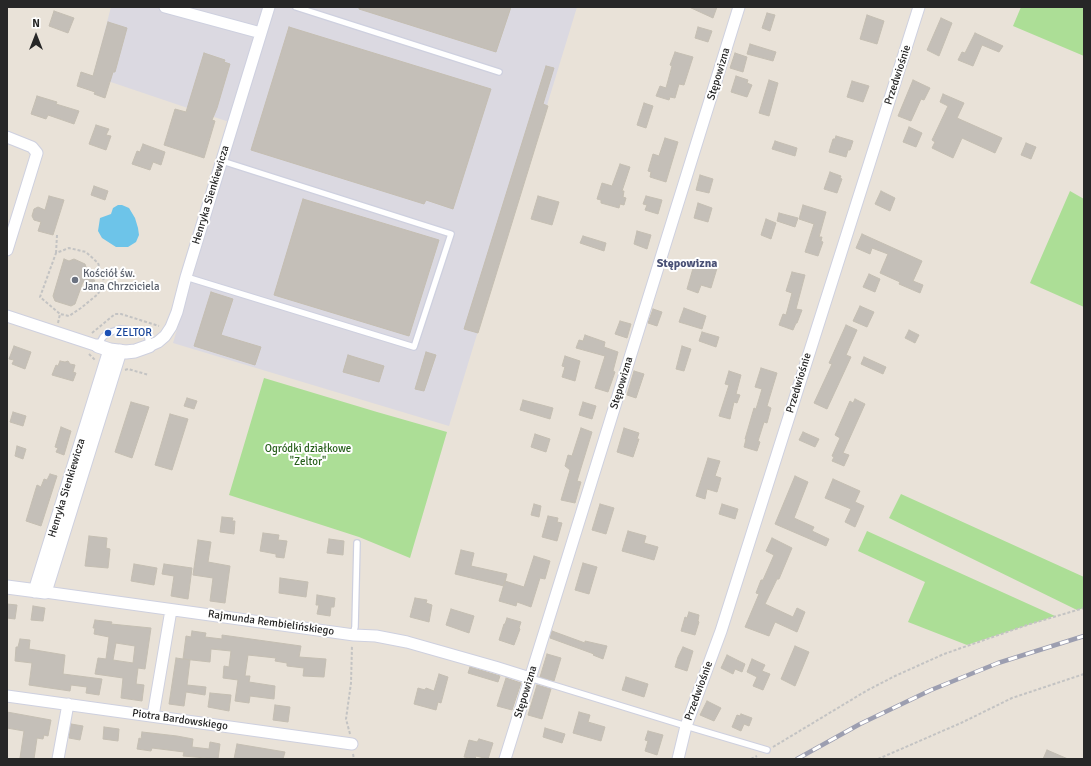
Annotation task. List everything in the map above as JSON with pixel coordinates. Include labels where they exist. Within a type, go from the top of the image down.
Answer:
[{"type":"street","points":[[165,7],[261,33]]},
{"type":"street","name":"Henryka Sienkiewicza","points":[[40,591],[109,349],[135,351],[158,342],[165,336],[171,327],[177,312],[186,277],[269,7]]},
{"type":"street","name":"Stępowizna","points":[[505,759],[739,7]]},
{"type":"street","name":"Przedwiośnie","points":[[678,759],[686,726],[721,632],[919,7]]},
{"type":"street","points":[[7,137],[32,147],[37,153],[7,250]]},
{"type":"street","points":[[7,316],[109,349]]},
{"type":"street","name":"Rajmunda Rembielińskiego","points":[[7,587],[170,610],[376,636],[407,642],[530,678]]},
{"type":"street","points":[[153,716],[170,610]]},
{"type":"street","name":"Piotra Bardowskiego","points":[[7,696],[352,744]]},
{"type":"street","points":[[58,759],[68,704]]},
{"type":"lane","points":[[296,7],[499,72]]},
{"type":"lane","points":[[186,277],[414,347],[451,234],[222,161]]},
{"type":"lane","points":[[109,349],[103,337],[108,333],[120,329],[140,331],[146,334],[149,346]]},
{"type":"lane","points":[[353,634],[355,627],[357,543]]},
{"type":"lane","points":[[530,678],[767,750]]},
{"type":"path","points":[[56,253],[69,248],[86,252],[98,263],[104,281],[98,294],[69,316],[60,314],[40,297],[56,253],[57,235]]},
{"type":"path","points":[[57,326],[60,314]]},
{"type":"path","points":[[90,335],[115,314],[121,314],[165,328]]},
{"type":"path","points":[[751,759],[866,691],[895,676],[944,654],[1030,624],[1084,608]]},
{"type":"path","points":[[352,744],[346,719],[352,683],[353,634]]},
{"type":"path","points":[[878,759],[961,723],[1012,698],[1084,674]]},
{"type":"shaded area","points":[[111,7],[577,7],[449,426],[173,343],[238,125],[93,76]]},
{"type":"green space","points":[[1021,7],[1084,7],[1084,56],[1013,26]]},
{"type":"green space","points":[[1070,191],[1084,199],[1084,307],[1030,283]]},
{"type":"green space","name":"Ogródki działkowe \"Zeltor\"","points":[[264,378],[447,432],[410,558],[359,537],[229,495]]},
{"type":"green space","points":[[901,494],[1084,577],[1084,608],[1077,610],[889,518]]},
{"type":"green space","points":[[867,531],[1055,616],[967,645],[908,622],[925,582],[858,551]]},
{"type":"water","points":[[118,205],[129,208],[135,218],[138,228],[139,235],[136,242],[128,247],[116,247],[102,238],[98,231],[100,218],[111,214],[113,208]]},
{"type":"building","points":[[359,7],[511,7],[496,52],[359,9]]},
{"type":"building","points":[[689,7],[717,7],[713,18]]},
{"type":"building","points":[[54,11],[74,18],[68,33],[49,26]]},
{"type":"building","points":[[767,13],[775,15],[770,31],[762,28]]},
{"type":"building","points":[[867,15],[884,21],[877,44],[860,39]]},
{"type":"building","points":[[941,18],[952,23],[939,56],[927,50]]},
{"type":"building","points":[[108,22],[127,28],[115,72],[113,72],[105,98],[94,94],[95,92],[77,86],[81,72],[93,76]]},
{"type":"building","points":[[289,27],[491,89],[453,209],[426,200],[424,204],[251,150]]},
{"type":"building","points":[[698,27],[712,31],[708,42],[695,38]]},
{"type":"building","points":[[975,33],[1003,46],[999,52],[982,45],[973,66],[958,60],[962,52],[965,53]]},
{"type":"building","points":[[750,44],[776,52],[773,61],[747,54]]},
{"type":"building","points":[[675,52],[693,57],[684,85],[679,84],[675,98],[670,97],[669,100],[656,96],[660,86],[666,88],[672,66],[670,65]]},
{"type":"building","points":[[204,53],[225,60],[224,62],[230,64],[212,120],[215,121],[204,158],[164,145],[175,109],[186,112]]},
{"type":"building","points":[[735,53],[747,57],[743,72],[730,68]]},
{"type":"building","points":[[546,66],[554,68],[543,104],[548,106],[478,333],[464,329]]},
{"type":"building","points":[[736,76],[748,80],[747,83],[752,85],[747,97],[731,92]]},
{"type":"building","points":[[769,80],[778,83],[769,116],[759,113]]},
{"type":"building","points":[[913,80],[930,88],[924,100],[921,99],[911,121],[898,116]]},
{"type":"building","points":[[852,81],[869,86],[863,102],[847,97]]},
{"type":"building","points":[[943,94],[964,103],[957,118],[1002,138],[995,153],[962,138],[953,158],[932,148],[935,142],[932,140],[948,106],[940,102]]},
{"type":"building","points":[[37,96],[79,111],[74,124],[48,115],[46,119],[31,114]]},
{"type":"building","points":[[644,103],[653,106],[646,128],[637,125]]},
{"type":"building","points":[[96,125],[109,129],[106,135],[111,136],[106,150],[89,144]]},
{"type":"building","points":[[909,127],[922,133],[916,147],[903,142]]},
{"type":"building","points":[[836,136],[853,141],[846,157],[829,152],[833,139],[835,139]]},
{"type":"building","points":[[665,138],[678,142],[666,182],[650,177],[651,172],[648,171],[653,154],[659,156]]},
{"type":"building","points":[[775,141],[797,148],[795,156],[772,149]]},
{"type":"building","points":[[1026,143],[1036,147],[1031,159],[1021,155]]},
{"type":"building","points":[[143,144],[165,152],[161,165],[153,162],[150,170],[132,164],[137,151],[140,152]]},
{"type":"building","points":[[620,164],[630,167],[622,191],[624,191],[623,197],[626,198],[624,205],[620,204],[619,208],[601,203],[601,200],[597,199],[602,183],[612,186]]},
{"type":"building","points":[[830,172],[841,176],[840,178],[842,179],[837,193],[824,189]]},
{"type":"building","points":[[700,175],[713,179],[709,193],[696,190]]},
{"type":"building","points":[[94,186],[108,191],[105,200],[91,195]]},
{"type":"building","points":[[881,191],[895,198],[890,211],[875,204]]},
{"type":"building","points":[[49,196],[64,200],[53,235],[38,231],[41,222],[34,220],[32,216],[34,209],[38,207],[45,210]]},
{"type":"building","points":[[538,196],[559,202],[552,225],[531,219]]},
{"type":"building","points":[[646,196],[662,200],[658,214],[645,210],[647,205],[643,204]]},
{"type":"building","points":[[303,199],[439,240],[409,336],[274,295]]},
{"type":"building","points":[[698,203],[712,208],[708,222],[694,218]]},
{"type":"building","points":[[803,205],[826,212],[819,237],[822,237],[821,241],[823,242],[818,256],[805,252],[814,224],[799,219]]},
{"type":"building","points":[[779,213],[798,218],[795,227],[777,221]]},
{"type":"building","points":[[766,219],[776,223],[771,239],[761,235]]},
{"type":"building","points":[[637,231],[651,235],[647,249],[634,244]]},
{"type":"building","points":[[862,234],[922,261],[913,281],[923,285],[920,293],[899,284],[900,282],[880,273],[888,254],[872,248],[870,254],[856,248]]},
{"type":"building","points":[[583,236],[606,243],[604,251],[580,243]]},
{"type":"building","points":[[696,258],[718,265],[711,288],[701,285],[698,293],[687,289]]},
{"type":"building","name":"Kościół św. Jana Chrzciciela","points":[[64,259],[69,261],[74,259],[85,264],[89,275],[95,281],[89,284],[83,282],[75,304],[71,306],[55,301],[53,296]]},
{"type":"building","points":[[792,272],[805,275],[796,309],[802,310],[793,330],[779,325],[783,314],[786,315],[792,293],[786,291]]},
{"type":"building","points":[[869,274],[880,279],[875,292],[863,287]]},
{"type":"building","points":[[211,292],[233,299],[221,335],[261,347],[255,365],[194,346]]},
{"type":"building","points":[[860,306],[874,312],[867,327],[853,321]]},
{"type":"building","points":[[684,308],[706,316],[702,329],[679,322]]},
{"type":"building","points":[[653,309],[662,312],[657,326],[648,323]]},
{"type":"building","points":[[620,321],[631,324],[627,338],[615,334]]},
{"type":"building","points":[[846,325],[857,330],[846,355],[851,357],[827,409],[814,403],[832,364],[829,363]]},
{"type":"building","points":[[909,330],[919,335],[915,343],[905,338]]},
{"type":"building","points":[[702,332],[719,337],[716,347],[699,341]]},
{"type":"building","points":[[585,335],[605,342],[604,347],[618,352],[613,371],[615,372],[608,392],[595,388],[605,356],[576,348],[579,340],[583,341]]},
{"type":"building","points":[[14,346],[31,352],[25,369],[12,364],[14,360],[9,359]]},
{"type":"building","points":[[682,346],[691,349],[684,371],[676,369]]},
{"type":"building","points":[[426,352],[436,355],[424,391],[415,389]]},
{"type":"building","points":[[348,355],[384,366],[379,382],[343,372]]},
{"type":"building","points":[[565,356],[580,361],[575,381],[562,377],[565,367],[562,366]]},
{"type":"building","points":[[864,357],[886,367],[883,374],[861,364]]},
{"type":"building","points":[[60,361],[68,361],[70,364],[75,365],[73,372],[76,373],[73,381],[52,375],[56,365],[58,366]]},
{"type":"building","points":[[761,368],[777,373],[767,406],[771,408],[767,423],[764,422],[758,441],[760,442],[757,451],[744,447],[754,408],[756,409],[762,389],[755,387]]},
{"type":"building","points":[[634,371],[644,374],[636,398],[627,395]]},
{"type":"building","points":[[729,371],[741,375],[736,394],[740,395],[737,403],[734,402],[730,419],[719,416],[729,385],[725,384]]},
{"type":"building","points":[[187,398],[197,401],[194,409],[184,406]]},
{"type":"building","points":[[855,399],[865,404],[843,453],[849,455],[844,466],[832,461],[834,457],[832,456],[840,438],[835,435],[850,401],[853,403]]},
{"type":"building","points":[[523,400],[553,408],[550,419],[520,410]]},
{"type":"building","points":[[131,402],[149,407],[132,458],[115,452]]},
{"type":"building","points":[[583,402],[596,406],[592,419],[579,415]]},
{"type":"building","points":[[13,412],[26,416],[23,426],[10,422]]},
{"type":"building","points":[[170,414],[188,419],[172,470],[155,465]]},
{"type":"building","points":[[61,427],[71,431],[64,455],[56,452],[58,448],[55,447]]},
{"type":"building","points":[[581,428],[592,432],[577,481],[581,482],[575,503],[561,500],[570,470],[565,466],[568,455],[572,456]]},
{"type":"building","points":[[624,428],[639,433],[637,439],[639,439],[633,457],[617,452]]},
{"type":"building","points":[[803,432],[819,439],[815,447],[799,440]]},
{"type":"building","points":[[535,434],[550,439],[546,452],[531,447]]},
{"type":"building","points":[[17,446],[26,449],[23,459],[15,456]]},
{"type":"building","points":[[708,458],[720,461],[715,476],[721,478],[717,492],[707,489],[705,499],[696,496]]},
{"type":"building","points":[[50,474],[57,476],[41,526],[26,521],[37,485],[41,487],[44,479],[47,480]]},
{"type":"building","points":[[795,476],[808,482],[794,518],[814,527],[812,531],[829,539],[826,546],[775,524]]},
{"type":"building","points":[[833,479],[860,491],[855,502],[864,506],[855,527],[845,522],[851,509],[825,498]]},
{"type":"building","points":[[534,504],[541,506],[539,517],[531,515]]},
{"type":"building","points":[[600,504],[614,508],[606,534],[592,530]]},
{"type":"building","points":[[722,504],[738,509],[735,519],[719,514]]},
{"type":"building","points":[[548,516],[558,518],[557,522],[562,523],[557,541],[542,537]]},
{"type":"building","points":[[222,517],[233,518],[232,521],[235,521],[234,534],[220,532]]},
{"type":"building","points":[[628,531],[646,536],[644,543],[658,547],[654,560],[622,551]]},
{"type":"building","points":[[263,533],[279,535],[278,540],[287,541],[284,558],[276,557],[276,554],[260,551]]},
{"type":"building","points":[[89,536],[107,538],[106,548],[110,549],[108,568],[85,566]]},
{"type":"building","points":[[772,538],[792,548],[779,579],[777,579],[765,604],[793,617],[797,608],[805,612],[797,632],[775,622],[769,636],[745,627],[759,594],[756,593],[761,580],[763,580],[774,555],[766,551]]},
{"type":"building","points":[[329,539],[344,541],[343,555],[327,553]]},
{"type":"building","points":[[198,540],[211,542],[208,562],[230,566],[225,603],[210,601],[213,578],[193,575]]},
{"type":"building","points":[[461,550],[474,553],[471,566],[507,574],[504,586],[455,574]]},
{"type":"building","points":[[534,556],[550,561],[545,579],[540,578],[531,607],[517,602],[516,606],[499,601],[505,581],[524,587]]},
{"type":"building","points":[[583,563],[597,567],[589,594],[575,590]]},
{"type":"building","points":[[134,564],[157,568],[154,585],[131,581]]},
{"type":"building","points":[[164,564],[192,568],[188,599],[171,596],[174,576],[162,574]]},
{"type":"building","points":[[280,578],[308,582],[306,597],[279,593]]},
{"type":"building","points":[[317,595],[335,598],[334,607],[331,607],[330,616],[317,614],[319,605],[316,605]]},
{"type":"building","points":[[415,598],[427,600],[426,603],[432,605],[429,622],[410,617]]},
{"type":"building","points":[[7,604],[17,605],[15,619],[7,618]]},
{"type":"building","points":[[33,606],[45,608],[43,621],[31,620]]},
{"type":"building","points":[[451,609],[474,616],[469,633],[446,625]]},
{"type":"building","points":[[689,612],[699,615],[699,622],[695,635],[681,631],[685,617],[687,618]]},
{"type":"building","points":[[507,618],[521,622],[514,645],[499,640]]},
{"type":"building","points":[[95,620],[112,622],[111,624],[151,628],[145,669],[138,668],[136,684],[144,685],[142,701],[121,698],[123,678],[95,674],[98,658],[106,659],[109,637],[94,634],[95,628],[93,628]],"holes":[[[116,643],[135,646],[133,663],[113,660]]]},
{"type":"building","points":[[192,631],[206,633],[205,637],[222,639],[222,635],[301,646],[299,657],[326,659],[324,677],[303,676],[304,668],[287,666],[287,663],[275,661],[276,658],[248,655],[245,676],[250,676],[249,682],[275,686],[274,699],[250,696],[249,703],[235,701],[238,680],[223,678],[224,666],[229,667],[231,651],[211,649],[210,662],[183,659],[186,636],[191,637]]},
{"type":"building","points":[[552,631],[585,643],[585,641],[607,646],[603,659],[593,655],[594,654],[550,638]]},
{"type":"building","points":[[20,639],[30,640],[29,649],[65,655],[63,674],[102,679],[99,695],[86,693],[87,687],[71,685],[70,691],[29,685],[32,663],[15,661],[16,647],[18,647]]},
{"type":"building","points":[[795,646],[809,652],[795,686],[781,679]]},
{"type":"building","points":[[683,647],[693,651],[687,671],[675,667]]},
{"type":"building","points":[[547,654],[561,658],[554,681],[540,677]]},
{"type":"building","points":[[727,655],[745,664],[742,672],[735,669],[733,674],[721,668]]},
{"type":"building","points":[[176,658],[190,660],[187,685],[206,687],[205,695],[186,692],[184,706],[169,704]]},
{"type":"building","points":[[752,659],[765,665],[762,671],[770,674],[763,690],[753,686],[757,677],[747,672]]},
{"type":"building","points":[[470,667],[500,676],[498,682],[468,673]]},
{"type":"building","points":[[439,674],[448,677],[441,703],[438,702],[436,710],[414,704],[418,688],[425,690],[426,688],[434,691]]},
{"type":"building","points":[[626,677],[648,684],[644,697],[622,690]]},
{"type":"building","points":[[506,678],[521,683],[512,710],[497,706]]},
{"type":"building","points":[[537,685],[551,689],[542,719],[528,715]]},
{"type":"building","points":[[210,693],[231,695],[229,711],[208,707]]},
{"type":"building","points":[[707,701],[721,708],[714,721],[700,715]]},
{"type":"building","points":[[275,705],[290,707],[288,722],[273,720]]},
{"type":"building","points":[[7,712],[51,720],[48,736],[44,735],[43,739],[37,738],[34,759],[20,758],[24,731],[7,728]]},
{"type":"building","points":[[579,712],[590,715],[588,722],[605,727],[601,741],[573,733]]},
{"type":"building","points":[[741,714],[752,718],[749,726],[744,724],[741,731],[732,727],[737,715],[740,716]]},
{"type":"building","points":[[71,724],[83,726],[80,740],[69,738]]},
{"type":"building","points":[[104,727],[119,729],[118,741],[103,739]]},
{"type":"building","points":[[545,728],[565,734],[562,743],[543,737]]},
{"type":"building","points":[[648,731],[663,735],[657,755],[645,751],[648,741],[645,740]]},
{"type":"building","points":[[142,732],[193,739],[192,747],[209,749],[210,742],[220,744],[218,759],[183,756],[184,752],[152,748],[151,751],[137,749]]},
{"type":"building","points":[[479,739],[493,743],[488,759],[476,756],[475,759],[464,757],[469,740],[477,742]]},
{"type":"building","points":[[237,744],[285,752],[283,759],[234,759]]},
{"type":"building","points":[[1047,750],[1068,759],[1043,759]]},
{"type":"railway","points":[[797,759],[860,724],[931,690],[998,663],[1084,636]]},
{"type":"place","name":"Kościół św. Jana Chrzciciela","points":[[75,280]]},
{"type":"place","name":"ZELTOR","points":[[108,333]]},
{"type":"district","name":"Stępowizna","points":[[687,264]]}]
